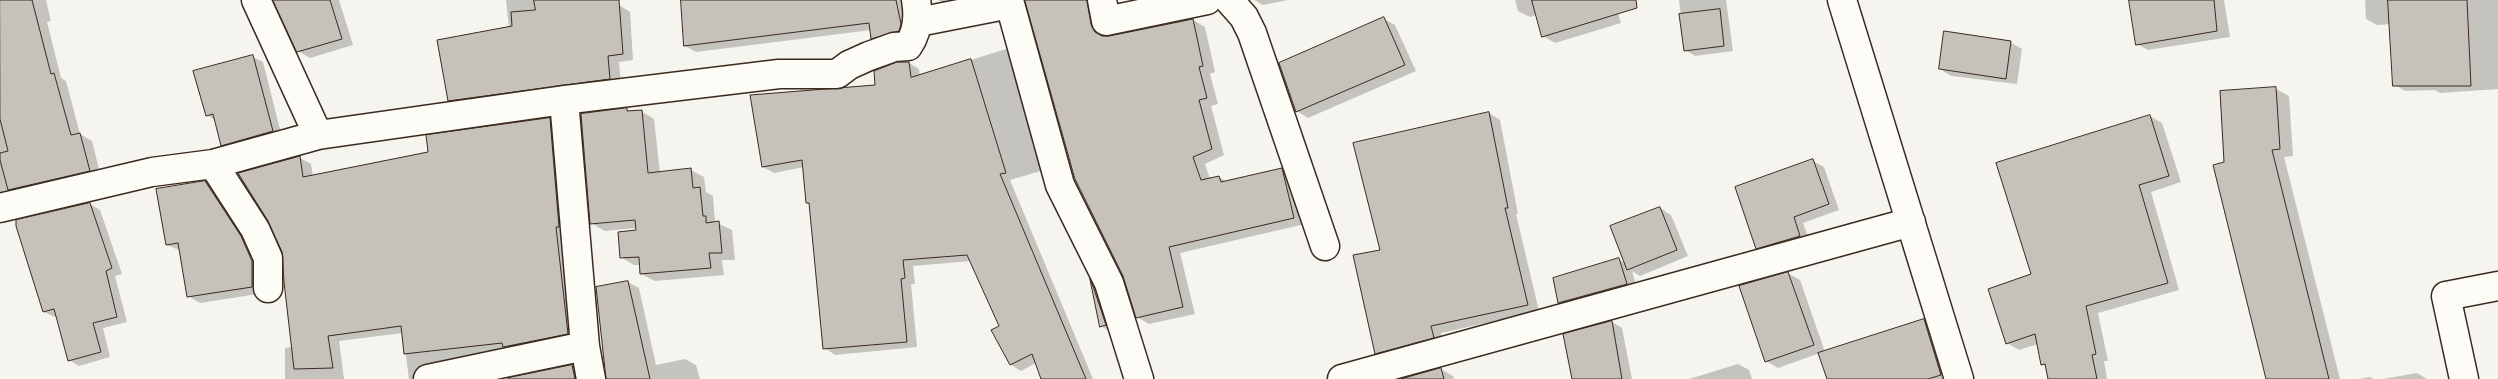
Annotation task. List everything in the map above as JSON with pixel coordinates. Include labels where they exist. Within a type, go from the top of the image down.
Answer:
[{"type":"street","points":[[256,0],[318,135]]},
{"type":"street","points":[[1102,0],[1106,21],[1207,0]]},
{"type":"street","points":[[1229,0],[1244,17],[1252,33],[1325,246]]},
{"type":"street","points":[[1842,0],[1959,379]]},
{"type":"street","points":[[0,208],[152,172],[213,164],[318,135],[564,100],[779,74],[838,74],[849,65],[894,46],[908,46],[913,38],[917,11],[1009,2],[1060,185],[1108,283],[1139,379]]},
{"type":"street","points":[[564,100],[585,346],[591,379]]},
{"type":"street","points":[[213,164],[255,229],[268,258],[268,288]]},
{"type":"street","points":[[1342,379],[1911,222]]},
{"type":"street","points":[[2464,379],[2446,296],[2498,286]]},
{"type":"street","points":[[428,379],[585,346]]},
{"type":"building","points":[[0,0],[32,0],[51,74],[54,73],[71,135],[80,133],[90,171],[8,190],[0,160],[0,153],[8,151],[0,119]]},
{"type":"building","points":[[273,0],[330,0],[342,39],[297,52]]},
{"type":"building","points":[[534,0],[619,0],[623,54],[608,56],[610,79],[448,101],[437,40],[512,26],[511,12],[535,10]]},
{"type":"building","points":[[681,0],[896,0],[901,24],[899,31],[871,39],[869,23],[684,46]]},
{"type":"building","points":[[1025,0],[1087,0],[1091,24],[1095,32],[1102,36],[1193,19],[1203,66],[1199,67],[1207,98],[1199,100],[1212,149],[1193,157],[1201,180],[1219,176],[1221,182],[1282,168],[1294,218],[1169,247],[1183,307],[1136,318],[1123,276],[1075,179]]},
{"type":"building","points":[[1532,0],[1636,0],[1637,8],[1542,37]]},
{"type":"building","points":[[2129,0],[2214,0],[2217,31],[2136,45]]},
{"type":"building","points":[[2388,0],[2467,0],[2471,86],[2393,86]]},
{"type":"building","points":[[1720,9],[1724,46],[1684,51],[1679,14]]},
{"type":"building","points":[[1384,17],[1405,65],[1296,112],[1279,63]]},
{"type":"building","points":[[1944,31],[2011,41],[2006,79],[1939,69]]},
{"type":"building","points":[[253,55],[273,131],[221,146],[213,114],[206,116],[193,71]]},
{"type":"building","points":[[971,59],[1006,173],[1000,174],[1086,379],[1041,379],[1032,354],[1010,365],[991,330],[999,326],[967,255],[903,260],[905,278],[901,279],[907,342],[823,349],[809,203],[806,203],[802,160],[762,167],[750,95],[875,85],[874,71],[897,62],[909,62],[911,77]]},
{"type":"building","points":[[2276,87],[2280,149],[2272,150],[2329,379],[2266,379],[2213,165],[2224,162],[2220,91]]},
{"type":"building","points":[[627,108],[627,111],[642,110],[648,173],[691,168],[693,188],[700,187],[703,216],[706,216],[706,223],[719,221],[722,253],[709,253],[711,268],[640,274],[639,257],[620,258],[618,232],[636,230],[635,220],[590,224],[581,114]]},
{"type":"building","points":[[1489,112],[1508,208],[1505,208],[1528,305],[1431,326],[1434,338],[1375,354],[1353,255],[1380,250],[1353,143]]},
{"type":"building","points":[[2150,115],[2169,176],[2139,185],[2168,283],[2086,306],[2096,354],[2092,355],[2097,379],[2048,379],[2045,364],[2041,365],[2035,334],[2006,344],[1988,289],[2031,274],[1996,163]]},
{"type":"building","points":[[550,118],[559,227],[556,227],[568,334],[503,347],[502,343],[404,354],[401,326],[328,336],[333,368],[294,369],[282,252],[268,221],[238,173],[300,156],[303,177],[428,152],[426,135]]},
{"type":"building","points":[[1813,159],[1829,204],[1794,217],[1800,236],[1756,249],[1735,187]]},
{"type":"building","points":[[205,181],[241,236],[252,261],[252,287],[187,297],[178,243],[166,245],[156,189]]},
{"type":"building","points":[[90,203],[112,268],[106,271],[117,317],[93,323],[101,352],[68,361],[54,309],[43,312],[16,226],[16,220]]},
{"type":"building","points":[[1660,207],[1677,250],[1627,270],[1610,226]]},
{"type":"building","points":[[1619,258],[1627,284],[1558,303],[1553,278]]},
{"type":"building","points":[[1788,272],[1814,345],[1765,362],[1739,286]]},
{"type":"building","points":[[1090,279],[1106,325],[1100,327]]},
{"type":"building","points":[[628,281],[650,379],[606,379],[596,287]]},
{"type":"building","points":[[1924,319],[1941,375],[1928,379],[1827,379],[1818,353]]},
{"type":"building","points":[[1612,321],[1622,379],[1572,379],[1563,334]]},
{"type":"building","points":[[572,365],[575,379],[508,379],[508,378]]},
{"type":"building","points":[[1441,368],[1444,379],[1401,379]]}]
